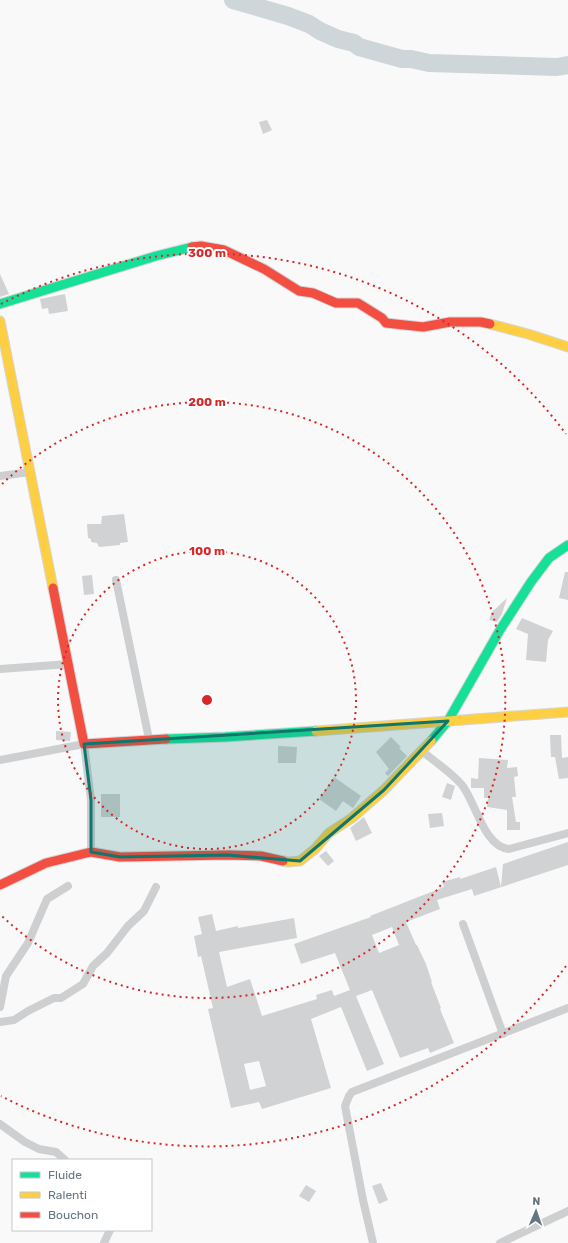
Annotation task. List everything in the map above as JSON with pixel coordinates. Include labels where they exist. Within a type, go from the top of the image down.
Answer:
[{"type":"street","points":[[0,304],[156,256],[201,246],[224,250],[264,269],[298,291],[313,293],[336,303],[358,303],[382,318],[386,323],[423,327],[450,322],[482,322],[528,334],[568,347]]},
{"type":"street","points":[[0,321],[84,744],[91,800],[91,852]]},
{"type":"street","points":[[0,476],[30,472]]},
{"type":"street","points":[[0,885],[46,863],[91,852],[120,857],[254,855],[288,862],[300,861],[315,849],[329,833],[368,806],[422,751],[448,721],[500,630],[531,582],[549,558],[568,545]]},
{"type":"street","points":[[116,580],[149,739]]},
{"type":"street","points":[[0,669],[69,664]]},
{"type":"street","points":[[0,760],[84,744],[149,739],[225,737],[568,712]]},
{"type":"street","points":[[422,751],[462,785],[490,838],[502,848],[509,849],[568,833]]},
{"type":"street","points":[[0,1007],[6,976],[28,943],[48,899],[68,886]]},
{"type":"street","points":[[0,1022],[14,1020],[54,998],[61,998],[83,984],[93,966],[107,953],[128,926],[144,911],[156,887]]},
{"type":"street","points":[[463,924],[503,1034]]},
{"type":"street","points":[[373,1243],[345,1106],[348,1096],[352,1092],[568,1008]]},
{"type":"street","points":[[0,1124],[25,1142],[39,1149],[56,1152],[64,1159]]},
{"type":"street","points":[[500,1243],[568,1211]]},
{"type":"street","points":[[104,1243],[110,1231]]},
{"type":"highlighted area","points":[[448,721],[384,790],[300,861],[227,855],[120,857],[91,852],[91,800],[84,744]]},
{"type":"building","points":[[267,120],[272,130],[263,134],[259,122]]},
{"type":"building","points":[[0,274],[9,294],[0,297]]},
{"type":"building","points":[[65,294],[68,311],[49,314],[48,308],[42,309],[40,299]]},
{"type":"building","points":[[124,514],[128,542],[120,543],[120,545],[99,547],[97,543],[91,542],[91,539],[88,538],[87,524],[101,524],[102,516]]},
{"type":"building","points":[[565,572],[568,572],[568,600],[559,598]]},
{"type":"building","points":[[92,575],[94,594],[84,595],[82,576]]},
{"type":"building","points":[[507,598],[502,614],[497,622],[489,620],[492,612]]},
{"type":"building","points":[[522,618],[553,631],[548,640],[546,662],[526,660],[528,634],[516,629]]},
{"type":"building","points":[[56,731],[71,732],[70,741],[56,740]]},
{"type":"building","points":[[550,735],[561,735],[562,758],[568,757],[568,778],[559,779],[555,757],[551,757]]},
{"type":"building","points":[[391,737],[401,747],[399,748],[407,756],[388,776],[385,773],[389,769],[376,752]]},
{"type":"building","points":[[278,746],[297,747],[296,763],[278,763]]},
{"type":"building","points":[[479,758],[508,760],[507,768],[517,767],[518,776],[514,777],[516,797],[512,797],[516,822],[520,822],[520,830],[507,830],[507,810],[487,807],[488,798],[484,798],[484,788],[471,788],[471,778],[478,779]]},
{"type":"building","points":[[334,777],[361,796],[353,808],[343,801],[336,811],[319,799]]},
{"type":"building","points":[[447,783],[455,786],[451,800],[442,797]]},
{"type":"building","points":[[101,794],[120,794],[120,817],[101,817]]},
{"type":"building","points":[[442,813],[444,826],[430,828],[428,814]]},
{"type":"building","points":[[364,817],[372,833],[356,841],[350,828]]},
{"type":"building","points":[[568,842],[568,865],[474,896],[472,889],[437,900],[440,909],[406,922],[426,964],[441,1008],[440,1009],[454,1043],[430,1053],[428,1048],[400,1058],[372,990],[356,996],[384,1064],[367,1071],[341,1007],[311,1019],[331,1088],[262,1109],[259,1102],[231,1108],[208,1009],[213,1008],[201,956],[198,957],[194,936],[202,934],[198,917],[212,914],[216,931],[238,926],[238,928],[294,918],[297,938],[219,952],[227,987],[250,979],[262,1016],[317,999],[316,995],[332,990],[334,996],[350,990],[335,953],[301,964],[294,944],[371,917],[370,916],[444,887],[442,882],[460,877],[460,879],[496,867],[501,887],[503,864]],"holes":[[[392,927],[399,945],[379,953],[372,935]],[[259,1061],[266,1086],[250,1090],[244,1064]]]},
{"type":"building","points":[[326,851],[334,861],[328,866],[319,856]]},
{"type":"building","points":[[381,1183],[388,1200],[379,1204],[372,1186]]},
{"type":"building","points":[[306,1185],[316,1191],[309,1202],[299,1196]]},
{"type":"waterway","points":[[233,0],[288,16],[309,24],[338,39],[354,43],[359,47],[402,59],[411,59],[429,63],[557,67],[568,65]]},
{"type":"traffic: fast","points":[[0,304],[156,256],[192,247]]},
{"type":"traffic: fast","points":[[431,741],[448,721],[500,630],[531,582],[549,558],[568,545]]},
{"type":"traffic: fast","points":[[166,739],[316,731]]},
{"type":"traffic: slow","points":[[0,321],[53,588]]},
{"type":"traffic: slow","points":[[490,324],[568,347]]},
{"type":"traffic: slow","points":[[316,731],[568,712]]},
{"type":"traffic: slow","points":[[283,861],[300,861],[315,849],[329,833],[352,818],[384,790],[431,741]]},
{"type":"traffic: jam","points":[[192,247],[201,246],[224,250],[264,269],[299,291],[313,293],[336,303],[358,303],[382,318],[386,323],[423,327],[450,322],[481,322],[490,324]]},
{"type":"traffic: jam","points":[[53,588],[84,744],[166,739]]},
{"type":"traffic: jam","points":[[0,885],[46,863],[91,852],[120,857],[227,855],[261,856],[283,861]]}]
